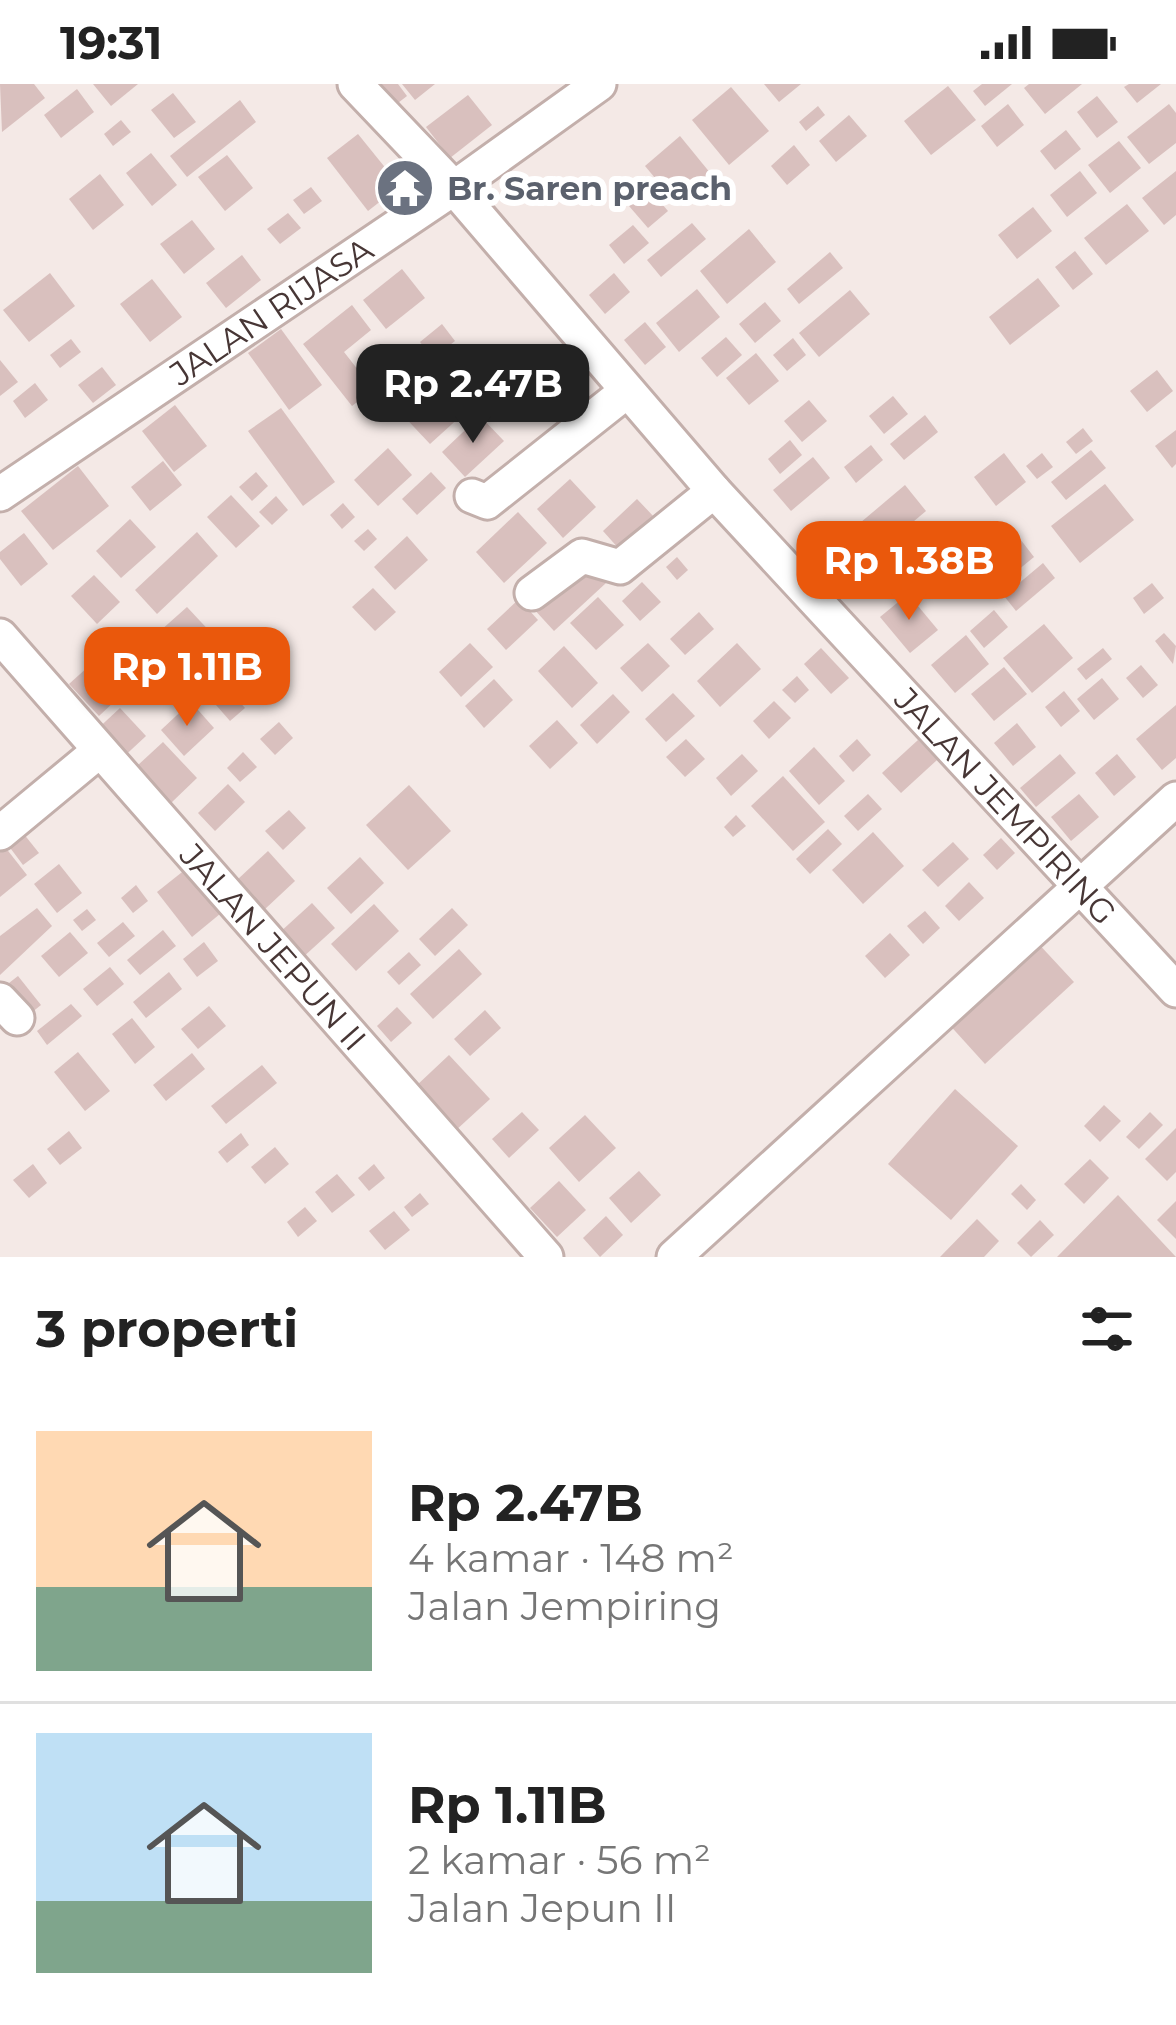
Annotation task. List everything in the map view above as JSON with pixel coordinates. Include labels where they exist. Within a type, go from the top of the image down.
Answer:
[{"type":"street","name":"JALAN JEMPIRING","points":[[355,84],[454,188],[714,491],[1176,990]]},
{"type":"street","name":"JALAN RIJASA","points":[[0,494],[454,188],[599,84]]},
{"type":"street","points":[[472,496],[487,502],[627,391]]},
{"type":"street","points":[[532,593],[582,556],[620,567],[714,491]]},
{"type":"street","name":"JALAN JEPUN II","points":[[0,636],[545,1257]]},
{"type":"street","points":[[0,833],[99,751]]},
{"type":"street","points":[[674,1257],[1176,799]]},
{"type":"building","points":[[0,84],[34,84],[45,98],[2,132]]},
{"type":"building","points":[[93,84],[138,84],[111,106]]},
{"type":"building","points":[[373,84],[398,84],[407,96],[385,113]]},
{"type":"building","points":[[402,84],[435,84],[415,100]]},
{"type":"building","points":[[764,84],[801,84],[779,102]]},
{"type":"building","points":[[982,84],[1012,84],[985,106],[973,91]]},
{"type":"building","points":[[1029,84],[1082,84],[1045,114],[1024,88]]},
{"type":"building","points":[[1161,84],[1137,103],[1124,87]]},
{"type":"building","points":[[948,86],[976,120],[931,155],[904,121]]},
{"type":"building","points":[[731,87],[769,131],[729,165],[692,120]]},
{"type":"building","points":[[77,89],[94,112],[61,138],[44,115]]},
{"type":"building","points":[[173,93],[196,122],[174,138],[151,110]]},
{"type":"building","points":[[468,95],[492,125],[450,158],[426,127]]},
{"type":"building","points":[[1097,96],[1118,122],[1097,138],[1077,112]]},
{"type":"building","points":[[240,100],[256,122],[187,177],[170,156]]},
{"type":"building","points":[[1008,104],[1024,125],[997,147],[981,126]]},
{"type":"building","points":[[1169,104],[1176,113],[1176,143],[1149,164],[1127,137]]},
{"type":"building","points":[[818,106],[825,115],[806,131],[799,122]]},
{"type":"building","points":[[849,115],[867,136],[836,162],[819,141]]},
{"type":"building","points":[[121,120],[131,132],[113,146],[104,134]]},
{"type":"building","points":[[1066,130],[1081,149],[1055,170],[1040,151]]},
{"type":"building","points":[[358,134],[400,186],[368,211],[327,158]]},
{"type":"building","points":[[680,136],[711,174],[676,203],[645,166]]},
{"type":"building","points":[[1119,141],[1141,168],[1110,193],[1088,165]]},
{"type":"building","points":[[794,145],[810,165],[787,185],[771,166]]},
{"type":"building","points":[[151,153],[177,185],[152,206],[126,173]]},
{"type":"building","points":[[227,155],[253,188],[225,211],[198,177]]},
{"type":"building","points":[[1080,171],[1097,193],[1067,217],[1050,195]]},
{"type":"building","points":[[1176,171],[1176,215],[1164,225],[1142,198]]},
{"type":"building","points":[[100,174],[124,205],[93,230],[69,199]]},
{"type":"building","points":[[311,187],[322,201],[304,214],[293,200]]},
{"type":"building","points":[[649,189],[668,211],[648,228],[629,206]]},
{"type":"building","points":[[1127,204],[1149,231],[1106,265],[1084,238]]},
{"type":"building","points":[[1033,207],[1052,231],[1017,259],[998,235]]},
{"type":"building","points":[[288,213],[301,228],[280,244],[267,229]]},
{"type":"building","points":[[192,220],[215,249],[184,274],[160,244]]},
{"type":"building","points":[[692,223],[706,239],[661,277],[647,260]]},
{"type":"building","points":[[633,225],[649,243],[624,264],[609,245]]},
{"type":"building","points":[[749,229],[776,262],[727,304],[700,271]]},
{"type":"building","points":[[1075,251],[1093,274],[1073,290],[1055,267]]},
{"type":"building","points":[[830,252],[843,268],[799,304],[787,289]]},
{"type":"building","points":[[242,255],[261,280],[226,308],[206,283]]},
{"type":"building","points":[[402,269],[425,298],[386,329],[363,300]]},
{"type":"building","points":[[50,273],[75,306],[29,342],[3,310]]},
{"type":"building","points":[[614,273],[630,292],[605,314],[589,295]]},
{"type":"building","points":[[1038,278],[1060,306],[1010,345],[989,317]]},
{"type":"building","points":[[152,279],[182,317],[150,342],[120,304]]},
{"type":"building","points":[[697,289],[720,317],[679,352],[656,323]]},
{"type":"building","points":[[850,290],[870,314],[819,357],[799,333]]},
{"type":"building","points":[[765,302],[781,321],[755,343],[739,324]]},
{"type":"building","points":[[352,305],[371,330],[344,352],[373,389],[352,406],[303,344]]},
{"type":"building","points":[[645,322],[666,347],[645,365],[624,340]]},
{"type":"building","points":[[442,324],[455,341],[433,358],[420,342]]},
{"type":"building","points":[[281,329],[322,385],[289,410],[248,353]]},
{"type":"building","points":[[726,337],[742,355],[717,377],[701,358]]},
{"type":"building","points":[[793,338],[806,355],[787,371],[773,355]]},
{"type":"building","points":[[71,339],[81,352],[60,368],[50,355]]},
{"type":"building","points":[[756,353],[779,381],[749,405],[726,378]]},
{"type":"building","points":[[0,360],[18,382],[0,396]]},
{"type":"building","points":[[411,365],[425,384],[398,406],[382,387]]},
{"type":"building","points":[[102,367],[116,385],[93,403],[78,385]]},
{"type":"building","points":[[525,370],[548,394],[520,419],[498,395]]},
{"type":"building","points":[[1157,370],[1173,391],[1147,412],[1130,391]]},
{"type":"building","points":[[441,371],[473,405],[430,444],[398,410]]},
{"type":"building","points":[[35,383],[48,400],[25,418],[13,401]]},
{"type":"building","points":[[893,396],[908,414],[884,434],[869,416]]},
{"type":"building","points":[[809,400],[827,421],[802,442],[784,421]]},
{"type":"building","points":[[175,405],[207,446],[174,472],[142,431]]},
{"type":"building","points":[[281,408],[335,482],[303,506],[248,431]]},
{"type":"building","points":[[925,415],[938,432],[904,460],[890,444]]},
{"type":"building","points":[[480,416],[504,441],[465,477],[442,452]]},
{"type":"building","points":[[1083,428],[1093,441],[1076,454],[1066,442]]},
{"type":"building","points":[[1176,430],[1176,464],[1172,468],[1155,446]]},
{"type":"building","points":[[790,440],[802,455],[780,474],[768,459]]},
{"type":"building","points":[[871,445],[883,460],[856,483],[844,467]]},
{"type":"building","points":[[388,448],[412,475],[378,506],[354,480]]},
{"type":"building","points":[[1091,450],[1106,468],[1066,500],[1051,482]]},
{"type":"building","points":[[1004,453],[1026,482],[996,506],[974,477]]},
{"type":"building","points":[[1042,453],[1053,467],[1037,479],[1026,466]]},
{"type":"building","points":[[813,457],[830,478],[791,511],[773,490]]},
{"type":"building","points":[[163,461],[182,485],[150,511],[131,487]]},
{"type":"building","points":[[78,466],[109,506],[53,550],[21,511]]},
{"type":"building","points":[[256,472],[268,486],[252,501],[239,487]]},
{"type":"building","points":[[431,472],[446,488],[417,515],[402,499]]},
{"type":"building","points":[[570,479],[596,507],[563,538],[537,509]]},
{"type":"building","points":[[1105,484],[1134,520],[1080,563],[1051,526]]},
{"type":"building","points":[[905,485],[926,511],[862,565],[841,539]]},
{"type":"building","points":[[231,495],[260,526],[236,548],[207,517]]},
{"type":"building","points":[[276,496],[288,510],[272,525],[259,512]]},
{"type":"building","points":[[637,499],[655,518],[620,550],[603,531]]},
{"type":"building","points":[[343,503],[355,517],[342,529],[330,515]]},
{"type":"building","points":[[518,512],[547,543],[504,583],[476,552]]},
{"type":"building","points":[[130,519],[156,547],[121,578],[96,551]]},
{"type":"building","points":[[368,529],[377,539],[364,551],[354,541]]},
{"type":"building","points":[[197,532],[218,556],[157,614],[135,590]]},
{"type":"building","points":[[24,533],[48,564],[21,586],[0,559],[0,552]]},
{"type":"building","points":[[935,534],[954,556],[910,592],[892,570]]},
{"type":"building","points":[[1017,535],[1034,557],[1006,580],[988,559]]},
{"type":"building","points":[[407,536],[428,560],[395,590],[374,567]]},
{"type":"building","points":[[677,557],[688,570],[677,580],[666,567]]},
{"type":"building","points":[[584,559],[606,583],[554,631],[532,607]]},
{"type":"building","points":[[1043,563],[1055,578],[1016,611],[1004,596]]},
{"type":"building","points":[[94,575],[120,602],[97,624],[71,596]]},
{"type":"building","points":[[642,582],[661,602],[640,621],[622,601]]},
{"type":"building","points":[[1152,583],[1164,598],[1144,614],[1133,598]]},
{"type":"building","points":[[373,588],[396,612],[375,631],[352,607]]},
{"type":"building","points":[[908,594],[938,630],[910,653],[880,617]]},
{"type":"building","points":[[598,597],[624,625],[596,650],[570,623]]},
{"type":"building","points":[[519,599],[538,620],[506,650],[487,629]]},
{"type":"building","points":[[187,607],[215,637],[179,670],[151,639]]},
{"type":"building","points":[[994,610],[1008,627],[984,648],[970,631]]},
{"type":"building","points":[[699,612],[714,629],[685,655],[670,639]]},
{"type":"building","points":[[1044,624],[1073,658],[1032,693],[1003,658]]},
{"type":"building","points":[[1164,633],[1176,646],[1173,664],[1155,641]]},
{"type":"building","points":[[966,635],[989,664],[955,693],[931,665]]},
{"type":"building","points":[[119,639],[148,670],[99,716],[69,684]]},
{"type":"building","points":[[470,643],[493,667],[461,697],[439,672]]},
{"type":"building","points":[[648,643],[670,666],[642,692],[620,668]]},
{"type":"building","points":[[737,643],[761,669],[720,707],[697,681]]},
{"type":"building","points":[[564,646],[598,683],[572,708],[538,671]]},
{"type":"building","points":[[821,648],[849,678],[831,694],[804,664]]},
{"type":"building","points":[[1103,648],[1112,659],[1086,680],[1077,669]]},
{"type":"building","points":[[1141,665],[1158,685],[1143,698],[1126,678]]},
{"type":"building","points":[[1004,667],[1027,694],[994,721],[971,694]]},
{"type":"building","points":[[797,676],[809,690],[795,703],[782,690]]},
{"type":"building","points":[[1102,678],[1119,699],[1094,720],[1077,699]]},
{"type":"building","points":[[494,679],[513,700],[484,728],[465,706]]},
{"type":"building","points":[[230,691],[245,708],[230,721],[216,705]]},
{"type":"building","points":[[1064,691],[1080,711],[1061,727],[1045,707]]},
{"type":"building","points":[[673,693],[695,716],[666,742],[645,719]]},
{"type":"building","points":[[613,694],[630,712],[597,744],[580,725]]},
{"type":"building","points":[[774,701],[791,718],[769,739],[753,721]]},
{"type":"building","points":[[191,702],[214,728],[184,756],[161,730]]},
{"type":"building","points":[[1176,705],[1176,758],[1162,770],[1136,739]]},
{"type":"building","points":[[120,708],[146,736],[118,762],[92,734]]},
{"type":"building","points":[[557,720],[578,743],[550,769],[529,746]]},
{"type":"building","points":[[279,722],[293,738],[275,755],[260,739]]},
{"type":"building","points":[[1017,723],[1036,747],[1013,766],[994,743]]},
{"type":"building","points":[[686,739],[705,759],[685,777],[666,757]]},
{"type":"building","points":[[857,739],[871,755],[853,772],[839,756]]},
{"type":"building","points":[[918,740],[937,760],[901,793],[882,773]]},
{"type":"building","points":[[163,742],[197,778],[171,803],[137,766]]},
{"type":"building","points":[[814,747],[845,781],[819,805],[789,771]]},
{"type":"building","points":[[243,752],[257,767],[240,782],[227,768]]},
{"type":"building","points":[[742,754],[758,771],[731,796],[716,778]]},
{"type":"building","points":[[1060,754],[1076,773],[1036,807],[1020,788]]},
{"type":"building","points":[[1117,754],[1136,777],[1114,796],[1095,773]]},
{"type":"building","points":[[783,776],[825,822],[793,851],[751,806]]},
{"type":"building","points":[[228,784],[245,802],[215,831],[198,813]]},
{"type":"building","points":[[409,785],[451,831],[408,870],[366,825]]},
{"type":"building","points":[[868,794],[882,809],[858,831],[844,816]]},
{"type":"building","points":[[1079,794],[1099,817],[1071,841],[1051,817]]},
{"type":"building","points":[[289,810],[306,828],[283,850],[265,831]]},
{"type":"building","points":[[736,815],[746,826],[733,837],[724,827]]},
{"type":"building","points":[[828,829],[842,844],[810,874],[796,859]]},
{"type":"building","points":[[873,832],[904,866],[863,904],[832,870]]},
{"type":"building","points":[[23,833],[39,853],[23,865],[8,845]]},
{"type":"building","points":[[1001,838],[1015,853],[997,870],[983,855]]},
{"type":"building","points":[[953,842],[969,859],[938,887],[922,870]]},
{"type":"building","points":[[5,847],[27,875],[0,897],[0,851]]},
{"type":"building","points":[[268,851],[295,881],[264,910],[237,880]]},
{"type":"building","points":[[360,857],[384,883],[351,914],[327,888]]},
{"type":"building","points":[[59,864],[82,893],[57,913],[34,884]]},
{"type":"building","points":[[191,865],[226,909],[192,937],[157,892]]},
{"type":"building","points":[[969,882],[984,898],[959,921],[945,906]]},
{"type":"building","points":[[136,885],[148,901],[133,913],[121,898]]},
{"type":"building","points":[[312,903],[335,928],[301,959],[278,934]]},
{"type":"building","points":[[374,904],[399,931],[356,971],[331,944]]},
{"type":"building","points":[[37,908],[52,926],[0,975],[0,936]]},
{"type":"building","points":[[452,908],[468,925],[435,956],[419,939]]},
{"type":"building","points":[[87,909],[96,920],[82,931],[73,920]]},
{"type":"building","points":[[925,911],[940,928],[923,944],[907,926]]},
{"type":"building","points":[[123,922],[135,936],[109,957],[97,943]]},
{"type":"building","points":[[163,930],[176,946],[140,975],[127,960]]},
{"type":"building","points":[[70,932],[88,953],[59,977],[41,956]]},
{"type":"building","points":[[890,933],[910,955],[885,978],[865,956]]},
{"type":"building","points":[[1035,940],[1074,982],[985,1064],[946,1021]]},
{"type":"building","points":[[204,942],[218,961],[197,977],[183,959]]},
{"type":"building","points":[[459,949],[482,974],[433,1019],[410,994]]},
{"type":"building","points":[[409,952],[421,965],[399,985],[387,972]]},
{"type":"building","points":[[110,967],[124,984],[97,1006],[83,989]]},
{"type":"building","points":[[169,972],[182,989],[146,1018],[133,1002]]},
{"type":"building","points":[[18,976],[41,1005],[21,1021],[0,990]]},
{"type":"building","points":[[71,1004],[82,1016],[47,1045],[37,1031]]},
{"type":"building","points":[[209,1006],[226,1026],[198,1049],[181,1029]]},
{"type":"building","points":[[397,1007],[412,1023],[391,1042],[377,1026]]},
{"type":"building","points":[[485,1010],[501,1028],[470,1056],[454,1039]]},
{"type":"building","points":[[132,1018],[155,1047],[135,1064],[112,1034]]},
{"type":"building","points":[[78,1052],[110,1091],[85,1111],[54,1072]]},
{"type":"building","points":[[192,1053],[205,1069],[166,1101],[153,1085]]},
{"type":"building","points":[[449,1055],[490,1099],[455,1131],[415,1087]]},
{"type":"building","points":[[262,1065],[277,1083],[226,1124],[211,1106]]},
{"type":"building","points":[[955,1089],[1018,1146],[951,1220],[888,1164]]},
{"type":"building","points":[[1104,1105],[1121,1121],[1100,1142],[1084,1126]]},
{"type":"building","points":[[522,1112],[539,1130],[509,1158],[492,1139]]},
{"type":"building","points":[[1150,1112],[1163,1125],[1139,1149],[1126,1137]]},
{"type":"building","points":[[585,1115],[616,1148],[579,1182],[549,1148]]},
{"type":"building","points":[[1176,1128],[1176,1172],[1167,1181],[1145,1159]]},
{"type":"building","points":[[69,1131],[82,1148],[60,1165],[47,1149]]},
{"type":"building","points":[[241,1133],[249,1145],[227,1163],[218,1152]]},
{"type":"building","points":[[275,1147],[289,1164],[265,1184],[251,1167]]},
{"type":"building","points":[[1090,1159],[1109,1178],[1084,1204],[1064,1184]]},
{"type":"building","points":[[33,1164],[47,1183],[29,1198],[13,1180]]},
{"type":"building","points":[[374,1164],[385,1178],[369,1191],[358,1178]]},
{"type":"building","points":[[639,1171],[661,1195],[631,1223],[609,1198]]},
{"type":"building","points":[[337,1174],[355,1195],[332,1213],[315,1192]]},
{"type":"building","points":[[559,1181],[586,1210],[557,1237],[530,1208]]},
{"type":"building","points":[[1021,1184],[1036,1200],[1027,1210],[1011,1194]]},
{"type":"building","points":[[420,1193],[429,1204],[412,1217],[404,1207]]},
{"type":"building","points":[[1118,1195],[1176,1257],[1057,1257]]},
{"type":"building","points":[[1176,1201],[1176,1239],[1157,1220]]},
{"type":"building","points":[[305,1207],[317,1221],[298,1237],[287,1222]]},
{"type":"building","points":[[394,1211],[410,1230],[385,1250],[369,1231]]},
{"type":"building","points":[[606,1216],[623,1235],[600,1257],[583,1238]]},
{"type":"building","points":[[977,1219],[999,1241],[984,1257],[940,1257]]},
{"type":"building","points":[[1040,1220],[1054,1235],[1031,1257],[1017,1243]]},
{"type":"place","name":"Br. Saren preach","points":[[405,188]]}]
